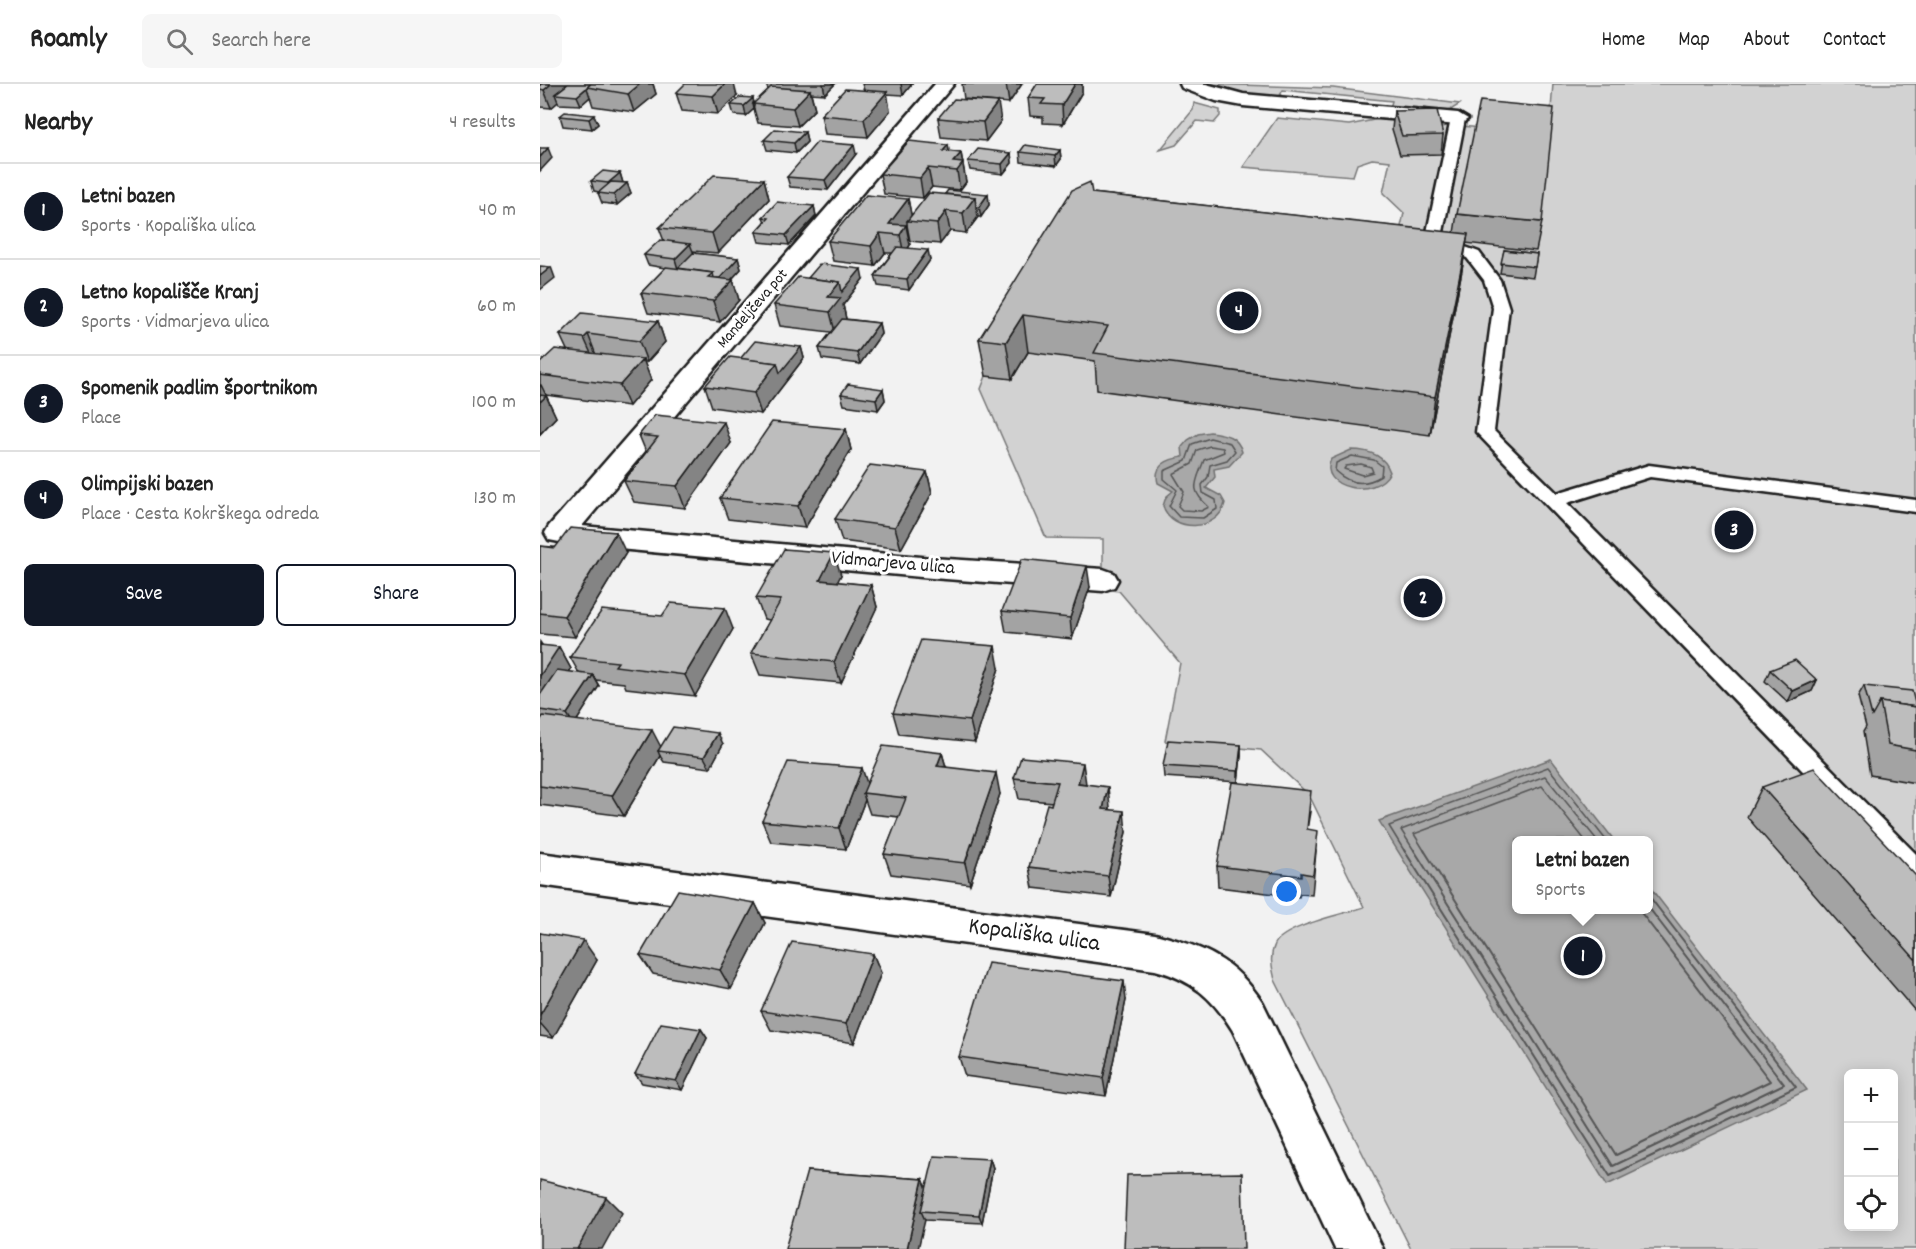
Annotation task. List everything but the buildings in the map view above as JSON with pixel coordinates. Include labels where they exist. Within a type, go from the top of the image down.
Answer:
[{"type":"street","name":"Mandeljčeva pot","points":[[550,532],[945,84]]},
{"type":"street","points":[[1189,84],[1223,97],[1243,100],[1458,119]]},
{"type":"street","name":"Vidmarjeva ulica","points":[[550,532],[932,568],[1103,580]]},
{"type":"street","name":"Kopališka ulica","points":[[540,869],[1155,952],[1190,961],[1216,974],[1235,994],[1359,1249]]},
{"type":"lane","points":[[1458,119],[1435,232],[1443,244],[1473,255],[1492,280],[1501,308],[1485,432],[1916,871]]},
{"type":"lane","points":[[1553,501],[1649,471],[1916,506]]},
{"type":"shaded area","points":[[1207,84],[1333,88],[1460,104],[1446,113],[1390,108],[1392,101],[1283,90],[1279,97],[1236,93]]},
{"type":"shaded area","points":[[1553,84],[1916,84],[1916,1249],[1411,1249],[1275,980],[1272,953],[1275,944],[1281,938],[1315,921],[1364,907],[1309,795],[1261,750],[1165,741],[1180,663],[1119,591],[1103,589],[1103,539],[1046,538],[981,389],[986,376],[1076,225],[1400,231],[1404,213],[1383,193],[1390,161],[1372,159],[1357,164],[1353,176],[1243,167],[1277,118],[1349,125],[1379,119],[1409,122],[1435,129],[1449,125],[1549,134]]},
{"type":"shaded area","points":[[1194,103],[1220,110],[1220,116],[1214,123],[1197,121],[1176,145],[1160,150],[1193,110]]},
{"type":"water","points":[[1210,432],[1234,439],[1242,452],[1229,466],[1214,469],[1215,477],[1206,488],[1221,496],[1225,503],[1221,513],[1214,520],[1205,524],[1185,525],[1168,515],[1163,506],[1166,497],[1173,491],[1158,483],[1158,472],[1167,461],[1183,457],[1182,447],[1188,440],[1198,434]]},
{"type":"water","points":[[1351,450],[1375,454],[1384,461],[1390,472],[1383,481],[1373,486],[1361,488],[1340,484],[1332,478],[1329,469],[1331,459]]},
{"type":"water","points":[[1551,759],[1611,836],[1512,836],[1512,914],[1653,914],[1653,891],[1807,1090],[1607,1185],[1379,821]]},
{"type":"place","name":"Olimpijski bazen","points":[[1239,311]]},
{"type":"place","name":"Spomenik padlim športnikom","points":[[1734,530]]},
{"type":"place","name":"Letno kopališče Kranj","points":[[1423,598]]},
{"type":"place","name":"Letni bazen","points":[[1583,956]]}]
